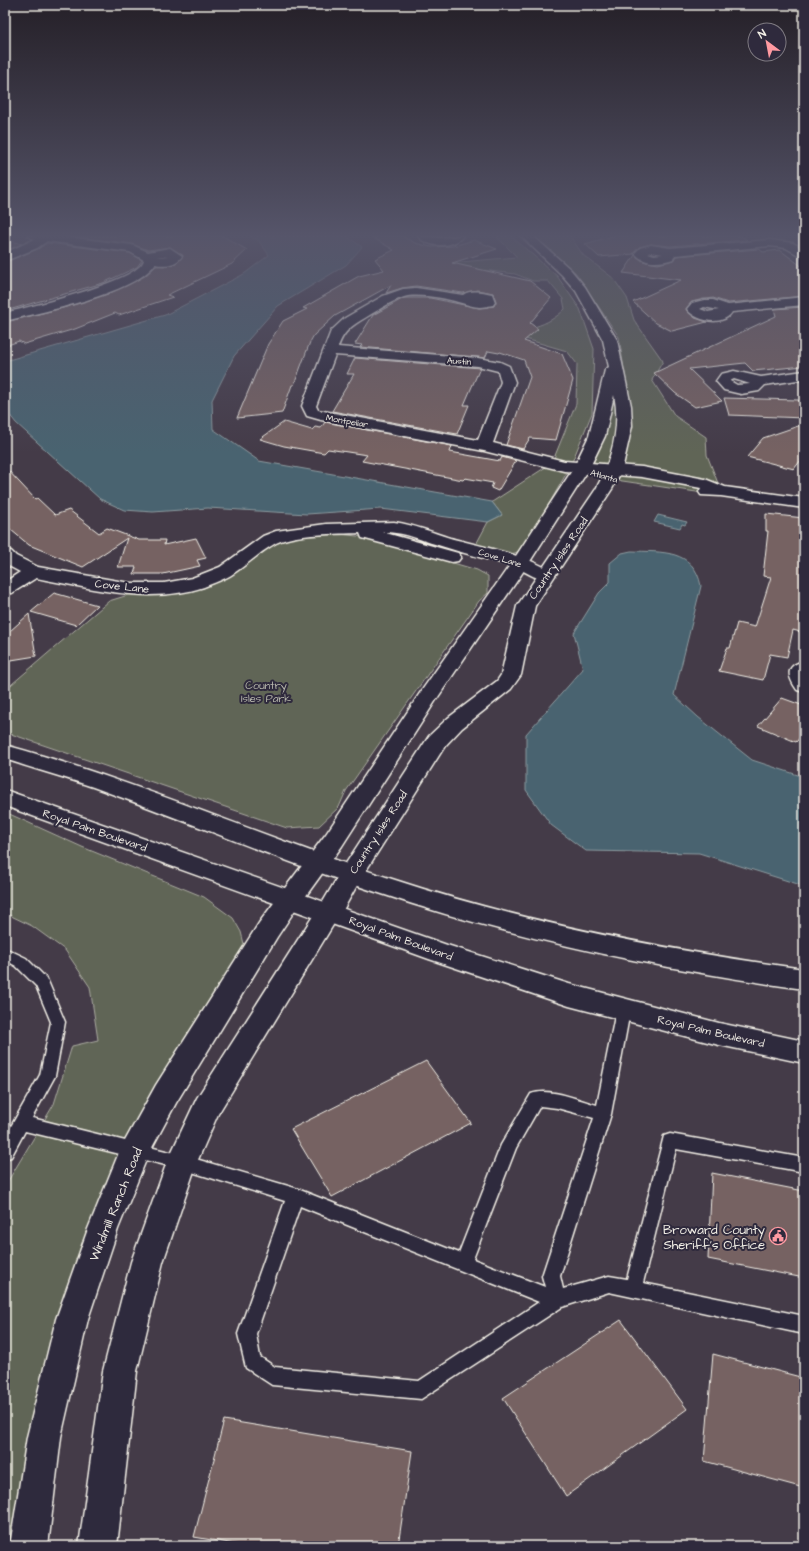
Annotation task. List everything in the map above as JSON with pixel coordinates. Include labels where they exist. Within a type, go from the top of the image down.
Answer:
[{"type":"street","points":[[5,317],[37,308]]},
{"type":"street","name":"Montpeliar","points":[[371,308],[350,321],[336,334],[309,406],[312,413],[484,446],[581,469]]},
{"type":"street","name":"Country Isles Road","points":[[329,912],[351,874],[437,741],[454,723],[504,685],[511,675],[526,606],[611,474],[624,426],[624,406],[613,363],[610,340],[592,308]]},
{"type":"street","points":[[726,309],[732,308]]},
{"type":"street","name":"Austin","points":[[330,351],[478,362],[495,365],[504,369],[508,382],[484,446]]},
{"type":"street","name":"Country Isles Road","points":[[291,898],[318,863],[427,698],[517,568],[581,469],[597,436],[605,406],[613,363]]},
{"type":"street","points":[[757,381],[804,375]]},
{"type":"street","name":"Atlanta","points":[[581,469],[703,493],[721,491],[804,503]]},
{"type":"street","name":"Cove Lane","points":[[5,555],[10,560],[33,572],[130,589],[164,589],[198,583],[226,571],[269,540],[282,535],[326,528],[350,528],[398,543],[545,575]]},
{"type":"street","points":[[5,595],[33,572]]},
{"type":"street","points":[[804,667],[798,673],[799,679],[804,686]]},
{"type":"street","points":[[5,752],[100,782],[284,852],[439,903],[544,931],[621,948],[708,964],[804,979]]},
{"type":"street","name":"Royal Palm Boulevard","points":[[5,798],[291,898],[438,952],[561,993],[623,1011],[719,1034],[804,1052]]},
{"type":"street","name":"Windmill Ranch Road","points":[[29,1546],[44,1436],[72,1319],[103,1229],[135,1150],[170,1087],[268,930],[291,898]]},
{"type":"street","points":[[98,1546],[120,1371],[147,1262],[182,1162],[207,1107],[329,912]]},
{"type":"lane","points":[[5,953],[20,962],[42,983],[58,1022],[47,1076],[5,1152]]},
{"type":"lane","points":[[557,1300],[551,1276],[603,1114],[623,1011]]},
{"type":"lane","points":[[463,1264],[509,1145],[536,1099],[557,1101],[603,1114]]},
{"type":"lane","points":[[22,1123],[182,1162],[295,1196],[463,1264],[557,1300]]},
{"type":"lane","points":[[632,1289],[670,1141],[804,1165]]},
{"type":"lane","points":[[295,1196],[247,1334],[252,1362],[272,1376],[421,1390],[557,1300],[609,1284],[804,1325]]},
{"type":"green space","points":[[580,308],[594,349],[592,413],[570,467],[524,548],[518,552],[506,555],[473,550],[488,522],[502,515],[492,502],[552,463],[576,404],[577,364],[567,351],[501,332],[527,329],[543,324],[551,320],[565,309]]},
{"type":"green space","points":[[600,308],[630,308],[634,320],[663,361],[652,380],[675,416],[706,437],[707,455],[721,491],[703,493],[609,479],[614,470],[581,469],[605,406],[616,394],[624,406],[626,381],[619,337]]},
{"type":"green space","name":"Country Isles Park","points":[[331,533],[365,537],[477,570],[488,576],[488,593],[479,601],[346,791],[339,807],[319,826],[287,828],[5,732],[5,690],[109,601],[141,591],[166,594],[249,561],[278,542],[303,534]]},
{"type":"green space","points":[[5,812],[82,847],[204,897],[233,918],[241,932],[245,948],[103,1229],[29,1546],[5,1546],[5,1224],[7,1221],[5,1220],[5,1186],[54,1104],[72,1046],[98,1040],[90,987],[65,950],[32,926],[5,913]]},
{"type":"water","points":[[178,308],[276,308],[234,356],[212,400],[213,429],[259,461],[492,502],[502,515],[488,522],[381,509],[307,514],[208,508],[153,512],[124,510],[100,499],[16,423],[5,409],[5,361],[165,315]]},
{"type":"water","points":[[658,515],[687,522],[685,525],[682,524],[680,528],[654,522]]},
{"type":"water","points":[[631,551],[665,553],[684,559],[691,565],[697,574],[701,586],[674,695],[698,717],[752,760],[804,777],[804,886],[699,853],[586,851],[551,825],[526,790],[526,734],[583,669],[574,633],[599,593],[610,582],[610,563],[622,553]]},
{"type":"building","points":[[5,308],[14,308],[5,311]]},
{"type":"building","points":[[61,308],[139,308],[119,315],[115,313],[75,329],[24,344],[19,341],[5,346],[5,322]]},
{"type":"building","points":[[305,308],[349,308],[335,316],[314,335],[294,385],[292,385],[282,413],[237,418],[268,344],[283,321],[307,309]]},
{"type":"building","points":[[385,308],[542,308],[530,323],[538,329],[524,341],[562,354],[573,380],[556,440],[530,438],[523,449],[506,445],[530,377],[524,360],[500,352],[488,351],[485,358],[360,347],[362,345],[355,344],[373,315]]},
{"type":"building","points":[[640,308],[687,308],[686,310],[695,318],[707,322],[672,331],[656,323]]},
{"type":"building","points":[[804,308],[804,366],[753,371],[745,363],[689,369],[722,401],[695,407],[675,393],[654,373],[776,316],[774,309]]},
{"type":"building","points":[[355,358],[480,368],[464,405],[469,405],[457,434],[332,411],[354,374],[347,374]]},
{"type":"building","points":[[724,398],[798,400],[804,404],[804,418],[729,415]]},
{"type":"building","points":[[284,422],[312,430],[315,427],[321,428],[325,422],[452,446],[450,452],[500,461],[502,457],[516,461],[498,491],[491,488],[493,483],[465,478],[463,480],[362,461],[367,455],[328,449],[324,453],[284,446],[260,439]]},
{"type":"building","points":[[804,424],[804,456],[794,469],[747,457],[763,438]]},
{"type":"building","points":[[5,467],[35,499],[37,498],[55,515],[69,510],[99,533],[107,528],[139,540],[165,540],[164,545],[196,538],[206,558],[197,560],[200,566],[163,574],[134,574],[136,567],[118,567],[127,538],[83,567],[29,545],[5,525]]},
{"type":"building","points":[[766,514],[804,518],[804,633],[793,630],[787,657],[770,654],[763,680],[719,671],[727,648],[730,648],[737,623],[755,627],[771,577],[763,576],[768,531],[766,531]]},
{"type":"building","points":[[54,593],[97,605],[76,625],[31,612]]},
{"type":"building","points":[[29,614],[36,656],[5,661],[5,632],[10,631]]},
{"type":"building","points":[[782,698],[804,706],[804,733],[796,742],[758,726]]},
{"type":"building","points":[[426,1061],[471,1123],[332,1197],[291,1129]]},
{"type":"building","points":[[712,1173],[804,1191],[804,1278],[708,1259]]},
{"type":"building","points":[[621,1320],[687,1409],[566,1496],[503,1398]]},
{"type":"building","points":[[713,1354],[804,1378],[804,1488],[704,1461]]},
{"type":"building","points":[[224,1420],[412,1451],[398,1546],[247,1546],[194,1537]]},
{"type":"place","name":"Broward County Sheriff's Office","points":[[778,1236]]}]
